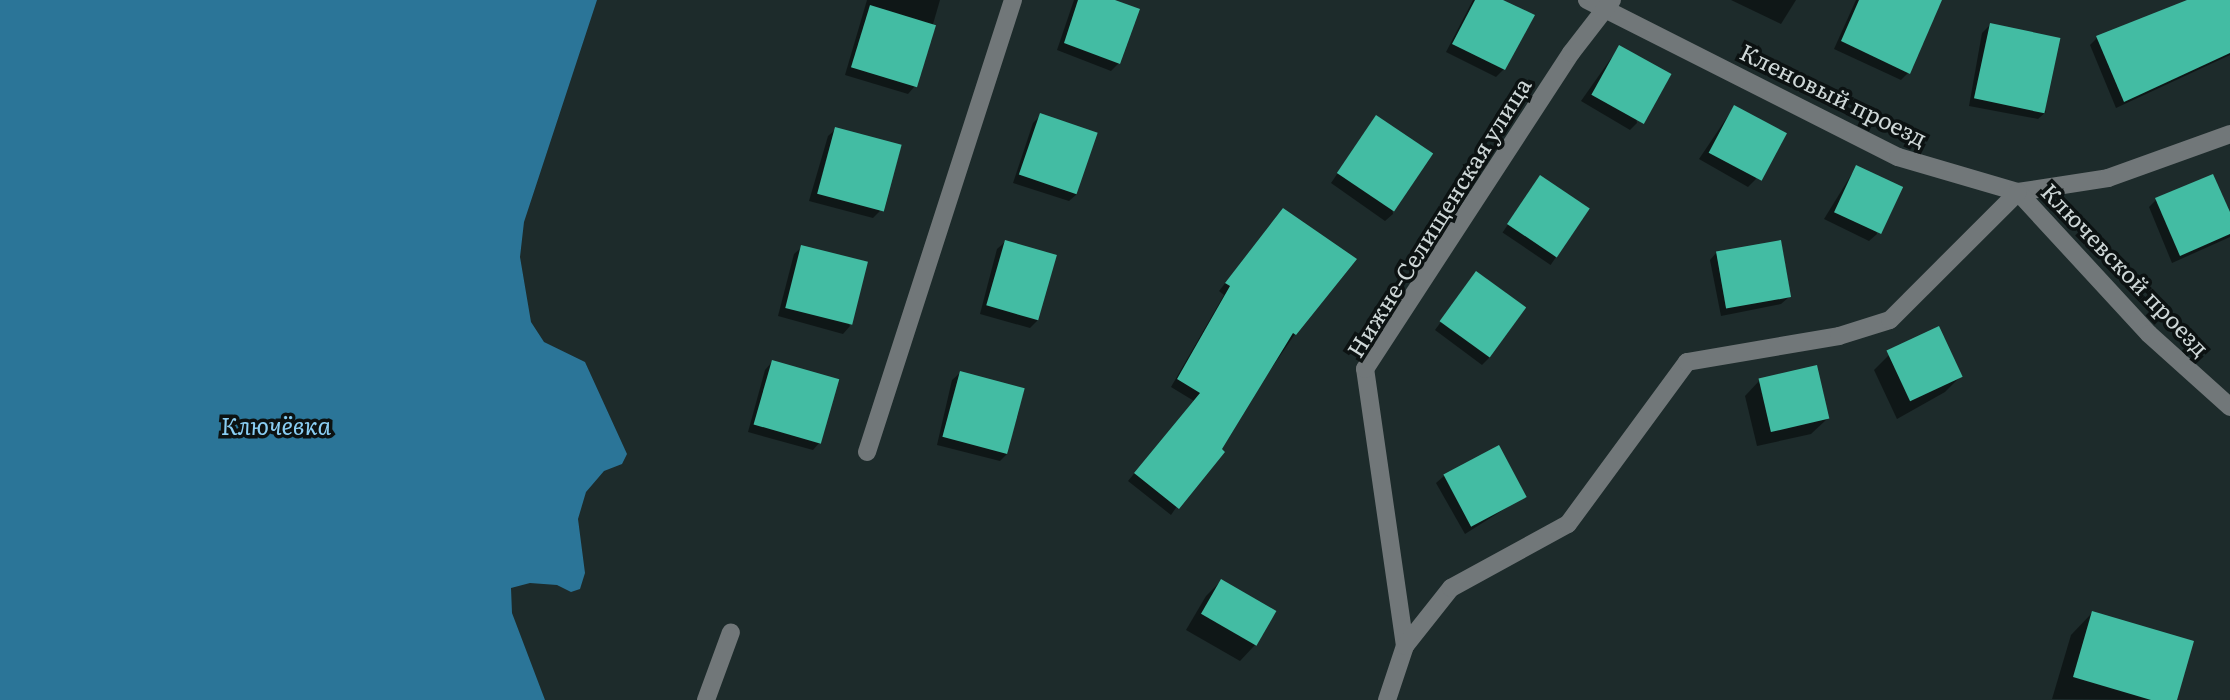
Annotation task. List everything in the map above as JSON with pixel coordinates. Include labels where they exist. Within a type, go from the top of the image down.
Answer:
[{"type":"street","points":[[867,452],[1013,0]]},
{"type":"street","name":"Кленовый проезд","points":[[1587,0],[1609,4],[1898,157],[2018,192],[2108,178],[2230,134]]},
{"type":"street","name":"Нижне-Селищенская улица","points":[[1405,646],[1366,369],[1571,53],[1609,4]]},
{"type":"street","name":"Ключевской проезд","points":[[1405,646],[1451,588],[1568,524],[1687,362],[1839,336],[1890,320],[2018,192],[2149,334],[2230,407]]},
{"type":"street","points":[[706,700],[732,632]]},
{"type":"street","points":[[1387,700],[1405,646]]},
{"type":"water","name":"Ключёвка","points":[[0,0],[597,0],[524,222],[520,257],[531,322],[544,342],[585,362],[627,454],[622,464],[604,471],[586,492],[578,519],[585,573],[580,589],[571,592],[557,585],[530,583],[511,588],[512,613],[545,700],[0,700]]},
{"type":"building","points":[[1078,0],[1115,0],[1140,9],[1120,64],[1064,43]]},
{"type":"building","points":[[1475,0],[1503,0],[1535,15],[1505,70],[1452,44]]},
{"type":"building","points":[[1859,0],[1942,0],[1910,74],[1841,41]]},
{"type":"building","points":[[2187,0],[2230,0],[2230,53],[2124,102],[2096,36]]},
{"type":"building","points":[[870,5],[936,25],[917,87],[851,67]]},
{"type":"building","points":[[1990,23],[2060,38],[2044,113],[1974,98]]},
{"type":"building","points":[[1619,45],[1671,74],[1644,124],[1591,95]]},
{"type":"building","points":[[1734,105],[1787,133],[1762,181],[1709,153]]},
{"type":"building","points":[[1040,113],[1098,133],[1077,194],[1019,174]]},
{"type":"building","points":[[1376,115],[1433,154],[1394,212],[1337,173]]},
{"type":"building","points":[[835,127],[902,145],[884,212],[817,194]]},
{"type":"building","points":[[1856,165],[1903,187],[1881,234],[1834,212]]},
{"type":"building","points":[[2213,174],[2230,212],[2230,234],[2180,256],[2155,198]]},
{"type":"building","points":[[1540,175],[1590,209],[1557,257],[1507,224]]},
{"type":"building","points":[[1283,208],[1357,259],[1296,335],[1293,333],[1222,449],[1225,452],[1179,509],[1134,473],[1200,393],[1177,379],[1230,286],[1225,283]]},
{"type":"building","points":[[1005,240],[1057,255],[1038,320],[986,305]]},
{"type":"building","points":[[1781,240],[1791,297],[1726,309],[1716,251]]},
{"type":"building","points":[[801,245],[868,262],[852,325],[785,308]]},
{"type":"building","points":[[1476,271],[1526,307],[1490,358],[1440,321]]},
{"type":"building","points":[[1939,326],[1963,377],[1910,401],[1886,351]]},
{"type":"building","points":[[772,360],[839,379],[821,444],[754,424]]},
{"type":"building","points":[[1817,365],[1829,419],[1771,432],[1759,378]]},
{"type":"building","points":[[960,371],[1025,388],[1007,454],[942,437]]},
{"type":"building","points":[[1499,445],[1527,497],[1471,527],[1443,475]]},
{"type":"building","points":[[1221,579],[1276,611],[1256,646],[1201,614]]},
{"type":"building","points":[[2092,611],[2194,641],[2177,700],[2151,700],[2073,677]]}]
